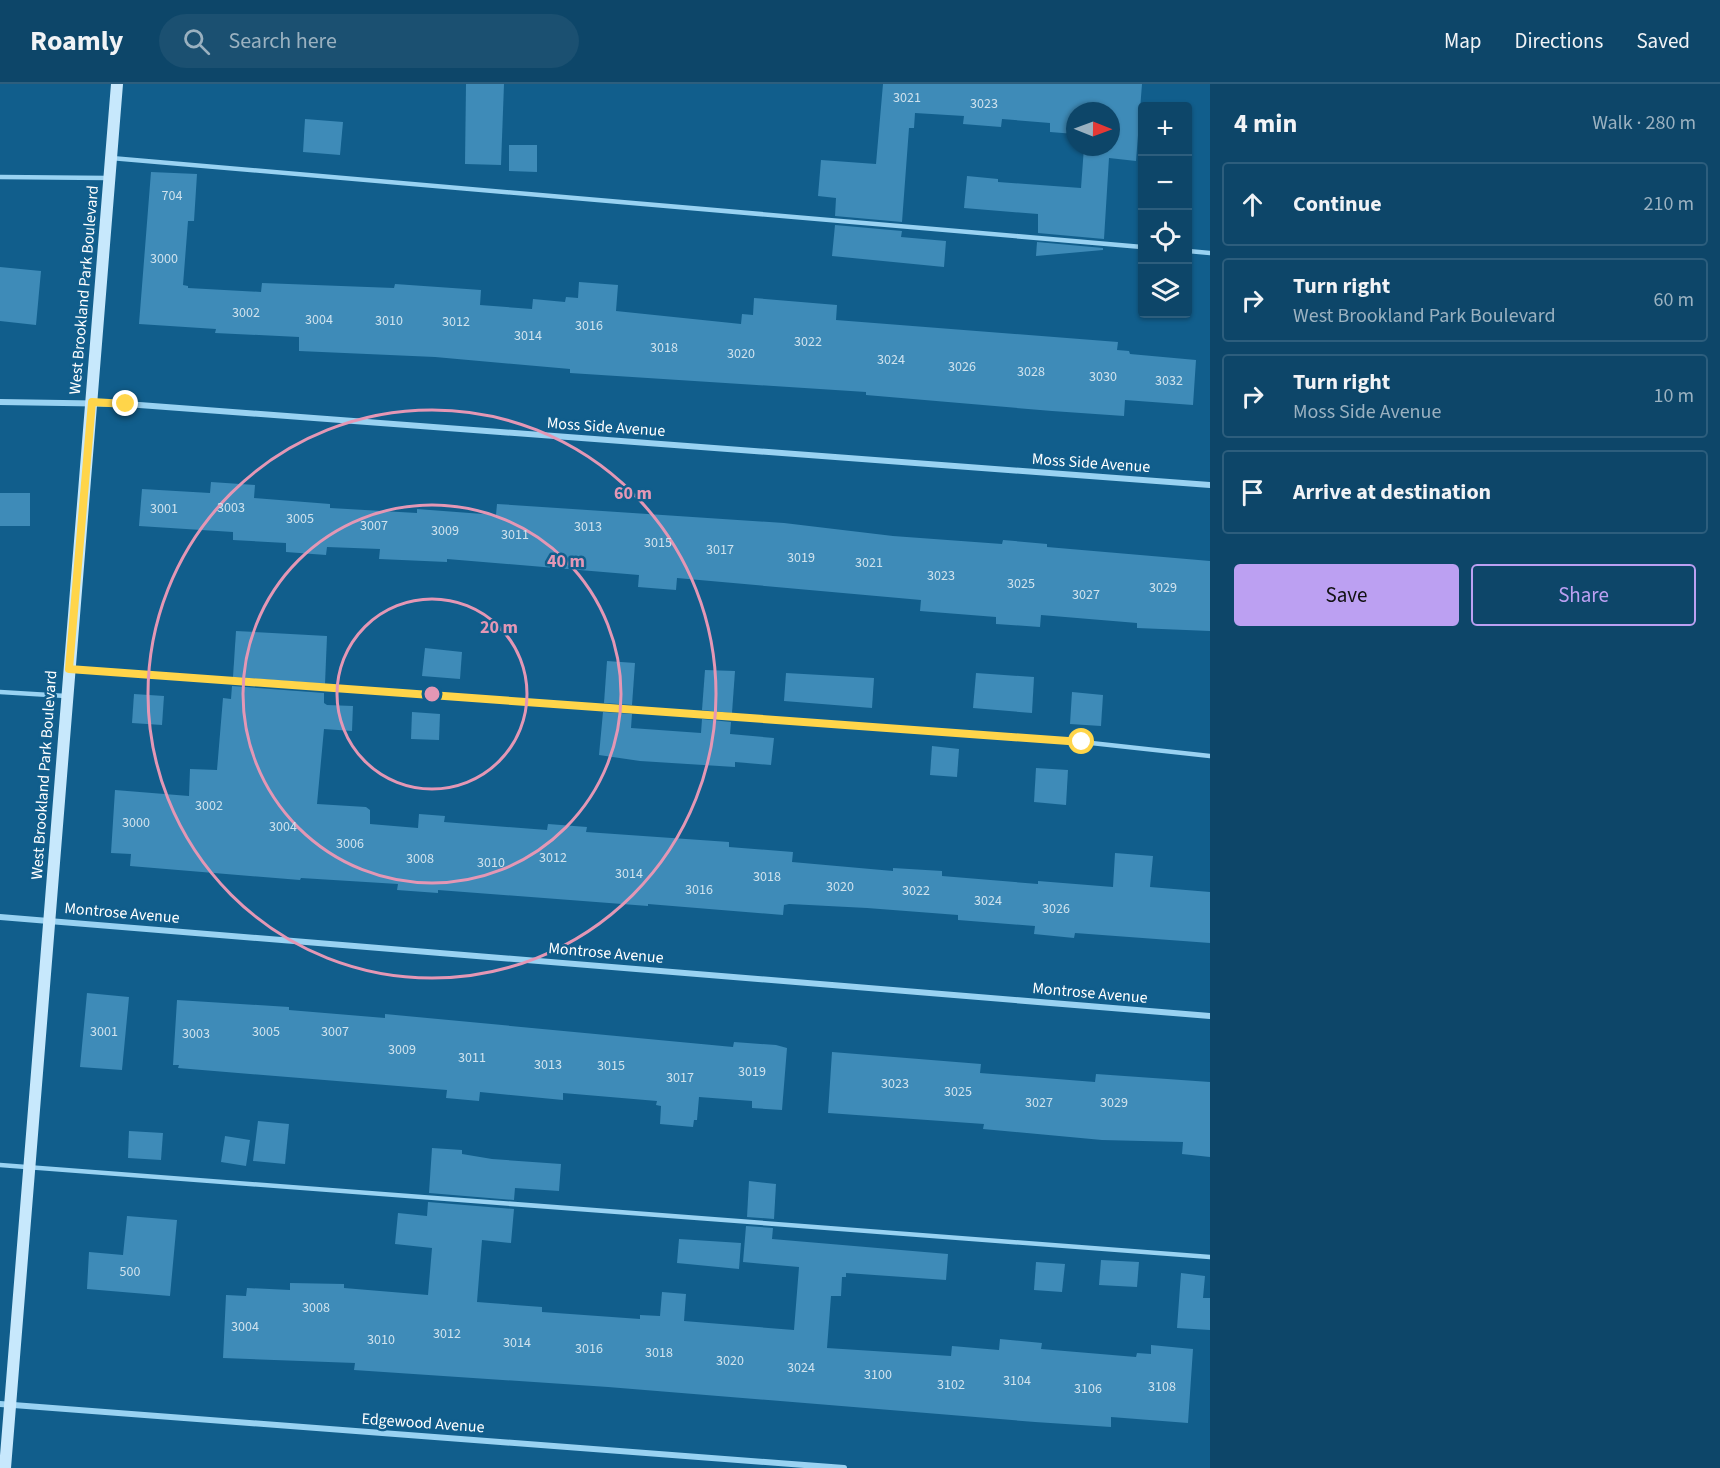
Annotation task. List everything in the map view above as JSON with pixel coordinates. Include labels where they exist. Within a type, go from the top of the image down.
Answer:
[{"type":"main road","name":"West Brookland Park Boulevard","points":[[5,1468],[5,1405],[29,1168],[50,921],[117,84]]},
{"type":"street","name":"Moss Side Avenue","points":[[0,402],[92,402],[1210,485]]},
{"type":"street","name":"Montrose Avenue","points":[[0,917],[1210,1016]]},
{"type":"street","name":"Edgewood Avenue","points":[[5,1405],[844,1468]]},
{"type":"lane","points":[[111,158],[1138,247]]},
{"type":"lane","points":[[0,177],[110,178]]},
{"type":"lane","points":[[1192,251],[1210,253]]},
{"type":"lane","points":[[69,669],[1082,742],[1210,756]]},
{"type":"lane","points":[[0,692],[67,696]]},
{"type":"lane","points":[[0,1165],[1210,1257]]},
{"type":"building","points":[[466,84],[504,84],[501,165],[465,164]]},
{"type":"building","points":[[883,84],[1142,84],[1141,102],[1138,102],[1136,161],[1109,158],[1104,239],[1038,233],[1038,214],[964,208],[967,176],[998,179],[998,182],[1081,188],[1083,156],[1120,156],[1120,102],[1066,102],[1066,133],[1050,132],[1050,123],[1002,119],[1001,127],[963,124],[964,116],[915,113],[914,128],[909,128],[902,222],[835,216],[836,198],[818,196],[821,160],[876,164]]},
{"type":"building","points":[[305,119],[343,122],[340,155],[303,152]]},
{"type":"building","points":[[509,145],[537,145],[537,172],[509,171]]},
{"type":"building","points":[[151,172],[197,174],[194,221],[188,221],[183,285],[188,288],[261,292],[262,283],[394,288],[395,284],[481,290],[480,305],[532,309],[533,299],[565,302],[566,297],[578,298],[579,282],[618,285],[616,311],[741,324],[742,314],[753,315],[754,298],[837,305],[836,320],[1118,342],[1117,350],[1129,351],[1130,354],[1196,360],[1193,405],[1125,400],[1124,416],[1052,411],[866,395],[866,392],[570,373],[570,369],[435,357],[299,351],[299,337],[215,333],[216,329],[139,324]]},
{"type":"building","points":[[835,225],[902,231],[901,237],[946,241],[944,267],[832,256]]},
{"type":"building","points":[[1037,242],[1103,248],[1103,250],[1036,256]]},
{"type":"building","points":[[0,267],[41,271],[36,325],[0,321]]},
{"type":"building","points":[[211,482],[255,485],[254,498],[330,504],[330,508],[417,513],[417,509],[496,515],[497,504],[784,523],[893,536],[1002,544],[1003,540],[1047,544],[1047,547],[1210,561],[1210,631],[1137,628],[1137,623],[1041,615],[1040,627],[996,624],[996,617],[920,611],[921,600],[677,578],[676,590],[638,587],[639,575],[447,559],[447,562],[379,559],[380,549],[327,547],[326,555],[286,552],[286,543],[233,540],[233,532],[139,526],[142,489],[210,493]]},
{"type":"building","points":[[0,493],[30,493],[30,526],[0,526]]},
{"type":"building","points":[[236,631],[327,636],[325,684],[233,677]]},
{"type":"building","points":[[425,648],[462,652],[460,679],[422,676]]},
{"type":"building","points":[[607,661],[635,663],[632,705],[604,703]]},
{"type":"building","points":[[705,670],[735,671],[732,713],[702,710]]},
{"type":"building","points":[[786,673],[874,678],[872,708],[784,701]]},
{"type":"building","points":[[976,673],[1034,677],[1032,713],[973,708]]},
{"type":"building","points":[[232,686],[324,693],[324,703],[327,705],[353,706],[352,731],[324,729],[317,804],[366,807],[370,810],[370,824],[418,828],[419,814],[445,816],[444,822],[547,830],[548,824],[587,827],[586,832],[729,842],[729,847],[793,852],[792,862],[893,871],[893,868],[942,871],[942,876],[1038,884],[1038,881],[1113,887],[1115,853],[1153,856],[1150,887],[1210,892],[1210,943],[1075,933],[1074,938],[1034,934],[1035,926],[958,920],[958,915],[867,908],[789,904],[784,905],[783,915],[438,890],[438,893],[397,890],[398,884],[301,878],[300,880],[130,866],[131,854],[111,853],[115,790],[189,796],[190,769],[217,770],[223,698],[231,699]]},
{"type":"building","points":[[1072,692],[1103,695],[1101,726],[1070,724]]},
{"type":"building","points":[[134,694],[164,696],[162,725],[132,723]]},
{"type":"building","points":[[412,712],[440,714],[439,740],[411,739]]},
{"type":"building","points":[[603,712],[632,714],[631,728],[701,733],[702,719],[731,722],[730,734],[774,738],[771,765],[735,762],[735,767],[640,761],[599,755]]},
{"type":"building","points":[[932,746],[959,749],[957,777],[930,775]]},
{"type":"building","points":[[1036,768],[1068,770],[1066,805],[1034,802]]},
{"type":"building","points":[[87,993],[129,997],[122,1070],[80,1067]]},
{"type":"building","points":[[177,1000],[289,1007],[289,1010],[385,1018],[385,1014],[733,1047],[734,1042],[776,1045],[787,1048],[782,1110],[752,1108],[752,1101],[699,1097],[697,1120],[694,1120],[693,1127],[660,1124],[661,1106],[656,1105],[657,1101],[563,1093],[563,1100],[480,1092],[479,1101],[446,1098],[447,1090],[178,1068],[179,1065],[173,1065]]},
{"type":"building","points":[[832,1052],[981,1064],[980,1073],[1095,1082],[1096,1074],[1210,1082],[1210,1157],[1182,1154],[1183,1142],[1102,1140],[983,1129],[984,1124],[828,1113]]},
{"type":"building","points":[[258,1121],[289,1124],[285,1164],[253,1161]]},
{"type":"building","points":[[129,1131],[163,1133],[161,1160],[128,1158]]},
{"type":"building","points":[[225,1136],[250,1140],[246,1166],[221,1162]]},
{"type":"building","points":[[432,1148],[462,1150],[462,1154],[492,1159],[561,1164],[559,1191],[515,1188],[514,1200],[429,1193]]},
{"type":"building","points":[[749,1181],[776,1184],[774,1219],[747,1217]]},
{"type":"building","points":[[428,1202],[514,1209],[511,1243],[482,1240],[477,1302],[542,1307],[542,1312],[640,1319],[640,1315],[660,1316],[662,1292],[686,1294],[684,1321],[794,1330],[799,1267],[743,1262],[746,1226],[773,1228],[772,1239],[948,1254],[946,1280],[846,1273],[846,1277],[842,1277],[841,1296],[831,1296],[827,1348],[951,1356],[952,1346],[999,1350],[1000,1339],[1042,1343],[1041,1349],[1136,1357],[1137,1353],[1151,1354],[1151,1345],[1193,1349],[1188,1423],[1111,1417],[1111,1427],[1035,1422],[608,1387],[354,1370],[355,1363],[223,1358],[226,1295],[246,1296],[247,1288],[290,1290],[290,1283],[344,1284],[344,1288],[428,1295],[432,1248],[395,1244],[398,1213],[427,1216]]},
{"type":"building","points":[[127,1216],[177,1220],[170,1296],[87,1289],[89,1252],[123,1255]]},
{"type":"building","points":[[679,1239],[741,1243],[739,1269],[677,1263]]},
{"type":"building","points":[[1101,1260],[1139,1262],[1137,1287],[1099,1285]]},
{"type":"building","points":[[1036,1262],[1065,1264],[1062,1292],[1034,1290]]},
{"type":"building","points":[[1181,1273],[1205,1276],[1203,1298],[1210,1298],[1210,1330],[1177,1328]]},
{"type":"route","points":[[126,404],[92,402],[69,669],[1082,742]]}]
